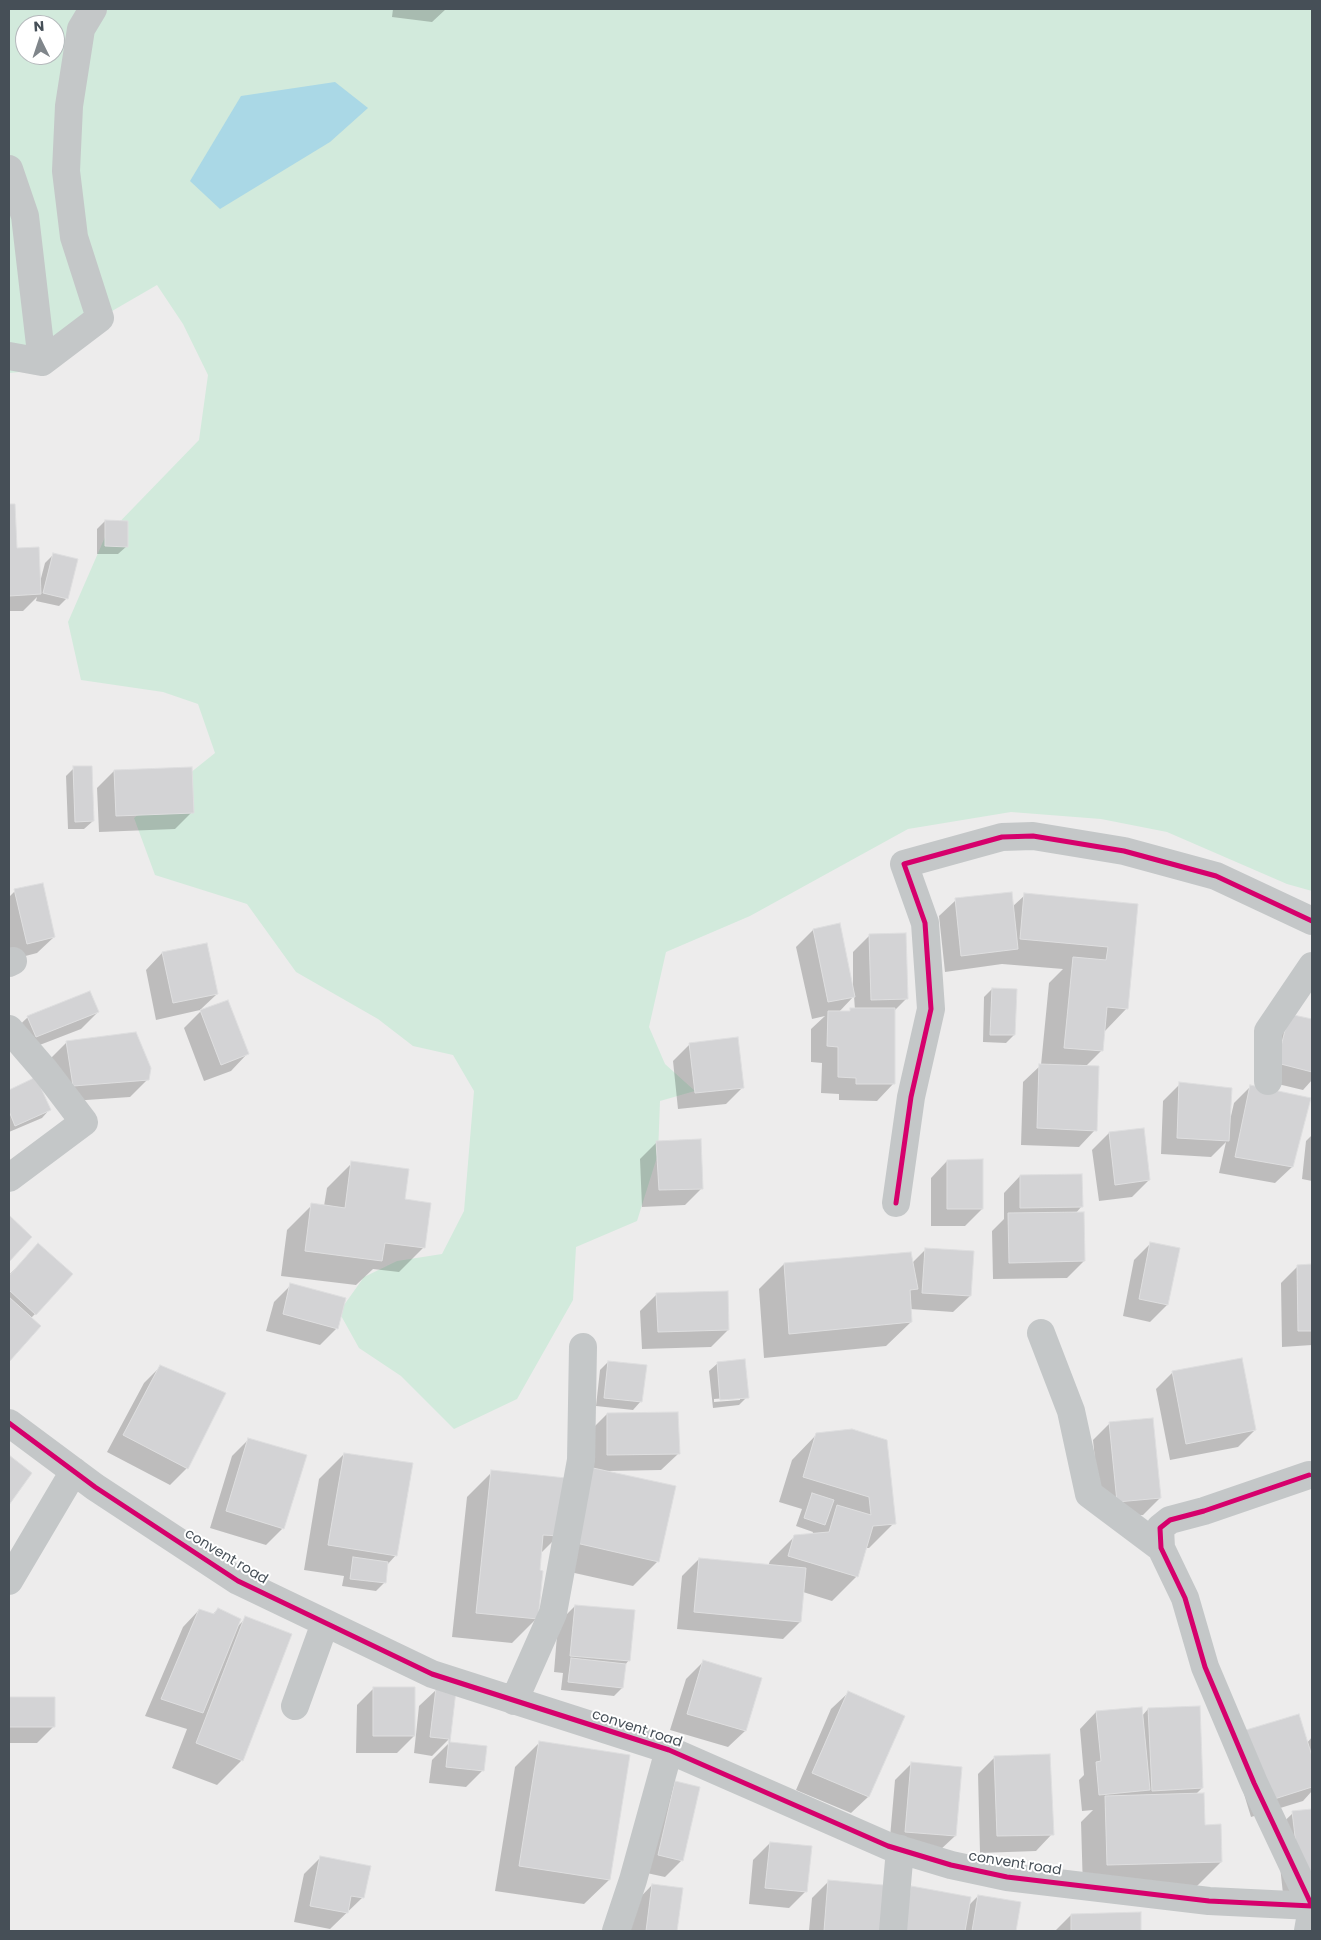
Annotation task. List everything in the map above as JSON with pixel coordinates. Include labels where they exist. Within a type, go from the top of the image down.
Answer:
[{"type":"street","points":[[9,356],[42,362],[100,318],[74,237],[66,171],[69,106],[81,29],[93,9]]},
{"type":"street","points":[[9,169],[25,216],[42,362]]},
{"type":"street","points":[[896,1203],[911,1097],[931,1009],[925,923],[904,864],[1002,837],[1033,836],[1124,851],[1216,876],[1312,921]]},
{"type":"street","points":[[1268,1081],[1268,1031],[1312,966]]},
{"type":"street","points":[[9,1029],[46,1072],[84,1122],[9,1178]]},
{"type":"street","points":[[1042,1333],[1071,1411],[1089,1494],[1161,1548]]},
{"type":"street","points":[[514,1701],[553,1614],[581,1460],[583,1347]]},
{"type":"street","name":"convent road","points":[[9,1423],[74,1471],[238,1581],[325,1623],[432,1674],[669,1750],[900,1849],[951,1865],[1007,1877],[1209,1901],[1312,1907]]},
{"type":"street","points":[[9,1581],[74,1471]]},
{"type":"street","points":[[1308,1931],[1312,1907],[1243,1757],[1206,1667],[1184,1598],[1161,1548],[1160,1528],[1170,1520],[1204,1511],[1309,1475]]},
{"type":"street","points":[[295,1706],[325,1623]]},
{"type":"street","points":[[616,1931],[633,1880],[669,1750]]},
{"type":"street","points":[[893,1931],[900,1849]]},
{"type":"green space","points":[[9,9],[1312,9],[1312,891],[1287,884],[1167,832],[1101,819],[1011,812],[908,829],[750,916],[666,952],[649,1027],[665,1064],[695,1091],[660,1101],[658,1154],[637,1221],[576,1247],[573,1300],[517,1399],[454,1429],[401,1376],[359,1348],[339,1312],[364,1277],[397,1261],[442,1254],[464,1211],[474,1091],[453,1055],[413,1046],[378,1019],[296,972],[247,904],[155,875],[134,818],[215,753],[198,704],[163,692],[81,680],[68,622],[105,537],[199,440],[208,375],[183,324],[157,285],[100,318],[43,370],[9,373]]},
{"type":"water","points":[[335,82],[368,108],[330,142],[220,209],[190,181],[241,96]]},
{"type":"building","points":[[9,504],[15,504],[17,548],[39,547],[41,594],[9,596]]},
{"type":"building","points":[[105,520],[128,521],[128,547],[105,546]]},
{"type":"building","points":[[53,553],[78,559],[68,599],[43,593]]},
{"type":"building","points":[[73,766],[92,766],[94,821],[75,822]]},
{"type":"building","points":[[192,767],[194,813],[116,816],[114,770]]},
{"type":"building","points":[[43,883],[55,937],[27,944],[14,889]]},
{"type":"building","points":[[1012,892],[1018,949],[961,956],[955,898]]},
{"type":"building","points":[[1024,893],[1138,904],[1128,1009],[1107,1007],[1103,1051],[1064,1048],[1073,957],[1106,960],[1108,947],[1020,939]]},
{"type":"building","points":[[840,923],[855,997],[828,1002],[813,929]]},
{"type":"building","points":[[906,933],[908,999],[871,1000],[869,934]]},
{"type":"building","points":[[207,943],[218,994],[173,1003],[162,952]]},
{"type":"building","points":[[992,988],[1017,989],[1015,1035],[990,1035]]},
{"type":"building","points":[[90,991],[99,1012],[36,1037],[27,1016]]},
{"type":"building","points":[[228,1000],[249,1054],[221,1065],[200,1010]]},
{"type":"building","points":[[850,1008],[895,1008],[895,1084],[856,1084],[856,1078],[838,1077],[838,1047],[827,1046],[828,1011],[850,1011]]},
{"type":"building","points":[[1289,1014],[1312,1019],[1312,1072],[1277,1063]]},
{"type":"building","points":[[136,1032],[151,1068],[149,1080],[73,1086],[66,1041]]},
{"type":"building","points":[[738,1037],[744,1088],[695,1093],[689,1043]]},
{"type":"building","points":[[1039,1064],[1099,1066],[1097,1131],[1037,1128]]},
{"type":"building","points":[[36,1077],[51,1110],[15,1126],[9,1111],[9,1090]]},
{"type":"building","points":[[1179,1082],[1232,1088],[1229,1141],[1177,1138]]},
{"type":"building","points":[[1250,1085],[1311,1098],[1293,1167],[1235,1157]]},
{"type":"building","points":[[1144,1128],[1150,1180],[1115,1185],[1109,1132]]},
{"type":"building","points":[[701,1139],[703,1189],[659,1190],[656,1141]]},
{"type":"building","points":[[983,1159],[983,1209],[947,1209],[947,1160]]},
{"type":"building","points":[[351,1161],[409,1169],[405,1199],[431,1203],[425,1248],[385,1243],[382,1261],[305,1251],[311,1203],[345,1208]]},
{"type":"building","points":[[1082,1174],[1083,1207],[1020,1208],[1020,1175]]},
{"type":"building","points":[[1084,1212],[1085,1261],[1009,1263],[1008,1213]]},
{"type":"building","points":[[9,1215],[32,1237],[9,1262]]},
{"type":"building","points":[[1150,1242],[1180,1248],[1168,1305],[1139,1299]]},
{"type":"building","points":[[38,1243],[73,1274],[36,1315],[9,1290],[9,1276]]},
{"type":"building","points":[[925,1248],[974,1251],[971,1296],[922,1293]]},
{"type":"building","points":[[911,1252],[918,1289],[910,1290],[912,1322],[789,1334],[784,1263]]},
{"type":"building","points":[[1312,1264],[1312,1331],[1298,1331],[1297,1265]]},
{"type":"building","points":[[290,1283],[346,1298],[338,1329],[283,1314]]},
{"type":"building","points":[[728,1291],[729,1330],[658,1332],[656,1293]]},
{"type":"building","points":[[9,1297],[41,1326],[9,1362]]},
{"type":"building","points":[[1242,1358],[1256,1430],[1186,1444],[1172,1371]]},
{"type":"building","points":[[745,1359],[749,1398],[720,1400],[717,1362]]},
{"type":"building","points":[[608,1361],[647,1365],[642,1402],[604,1398]]},
{"type":"building","points":[[160,1365],[226,1393],[188,1469],[123,1435]]},
{"type":"building","points":[[678,1412],[680,1454],[607,1455],[607,1413]]},
{"type":"building","points":[[1153,1418],[1161,1498],[1117,1502],[1109,1422]]},
{"type":"building","points":[[852,1429],[887,1440],[896,1524],[873,1526],[858,1577],[788,1556],[794,1535],[829,1532],[837,1505],[871,1515],[869,1497],[803,1477],[816,1433]]},
{"type":"building","points":[[248,1438],[307,1455],[284,1529],[226,1511]]},
{"type":"building","points":[[344,1453],[413,1463],[397,1556],[328,1545]]},
{"type":"building","points":[[9,1455],[32,1473],[9,1505]]},
{"type":"building","points":[[593,1468],[676,1486],[659,1562],[576,1543]]},
{"type":"building","points":[[491,1470],[566,1478],[560,1536],[543,1535],[540,1570],[543,1571],[538,1619],[476,1613]]},
{"type":"building","points":[[812,1493],[834,1500],[825,1525],[804,1518]]},
{"type":"building","points":[[353,1557],[388,1562],[386,1583],[350,1579]]},
{"type":"building","points":[[699,1558],[806,1568],[801,1622],[694,1612]]},
{"type":"building","points":[[575,1605],[635,1610],[630,1661],[570,1656]]},
{"type":"building","points":[[218,1608],[241,1619],[203,1713],[161,1699],[199,1609],[214,1614]]},
{"type":"building","points":[[245,1616],[292,1634],[243,1761],[196,1743]]},
{"type":"building","points":[[571,1658],[626,1664],[623,1688],[568,1682]]},
{"type":"building","points":[[703,1660],[762,1678],[746,1731],[687,1714]]},
{"type":"building","points":[[373,1687],[415,1687],[415,1736],[373,1736]]},
{"type":"building","points":[[436,1688],[456,1691],[450,1742],[487,1746],[484,1771],[446,1767],[449,1739],[430,1737]]},
{"type":"building","points":[[848,1691],[905,1716],[869,1797],[812,1773]]},
{"type":"building","points":[[9,1697],[55,1697],[55,1727],[9,1727]]},
{"type":"building","points":[[1200,1706],[1203,1788],[1152,1791],[1148,1708]]},
{"type":"building","points":[[1142,1707],[1150,1790],[1099,1795],[1096,1762],[1101,1761],[1096,1711]]},
{"type":"building","points":[[1299,1714],[1312,1756],[1312,1787],[1268,1801],[1246,1730]]},
{"type":"building","points":[[539,1741],[630,1755],[610,1880],[519,1866]]},
{"type":"building","points":[[1050,1754],[1054,1835],[997,1836],[994,1756]]},
{"type":"building","points":[[911,1762],[962,1767],[956,1836],[905,1832]]},
{"type":"building","points":[[675,1781],[700,1787],[683,1861],[658,1855]]},
{"type":"building","points":[[1204,1793],[1205,1825],[1221,1824],[1222,1862],[1107,1865],[1105,1796]]},
{"type":"building","points":[[1312,1809],[1312,1885],[1301,1887],[1292,1811]]},
{"type":"building","points":[[770,1842],[812,1846],[807,1892],[765,1888]]},
{"type":"building","points":[[320,1856],[371,1866],[364,1898],[351,1896],[348,1913],[310,1906]]},
{"type":"building","points":[[828,1880],[894,1886],[889,1931],[824,1931]]},
{"type":"building","points":[[652,1884],[683,1888],[677,1931],[646,1931]]},
{"type":"building","points":[[911,1886],[971,1897],[965,1931],[903,1931]]},
{"type":"building","points":[[978,1895],[1021,1902],[1016,1931],[972,1931]]},
{"type":"building","points":[[1141,1912],[1141,1931],[1071,1931],[1071,1914]]},
{"type":"cycle path","points":[[896,1203],[911,1097],[931,1009],[925,923],[904,864],[1002,837],[1033,836],[1124,851],[1216,876],[1312,921]]},
{"type":"cycle path","points":[[9,1423],[95,1487],[238,1581],[432,1674],[669,1750],[888,1846],[951,1865],[1007,1877],[1209,1901],[1312,1906]]},
{"type":"cycle path","points":[[1309,1475],[1204,1511],[1170,1520],[1160,1528],[1161,1548],[1185,1598],[1205,1667],[1254,1783],[1312,1906]]}]
